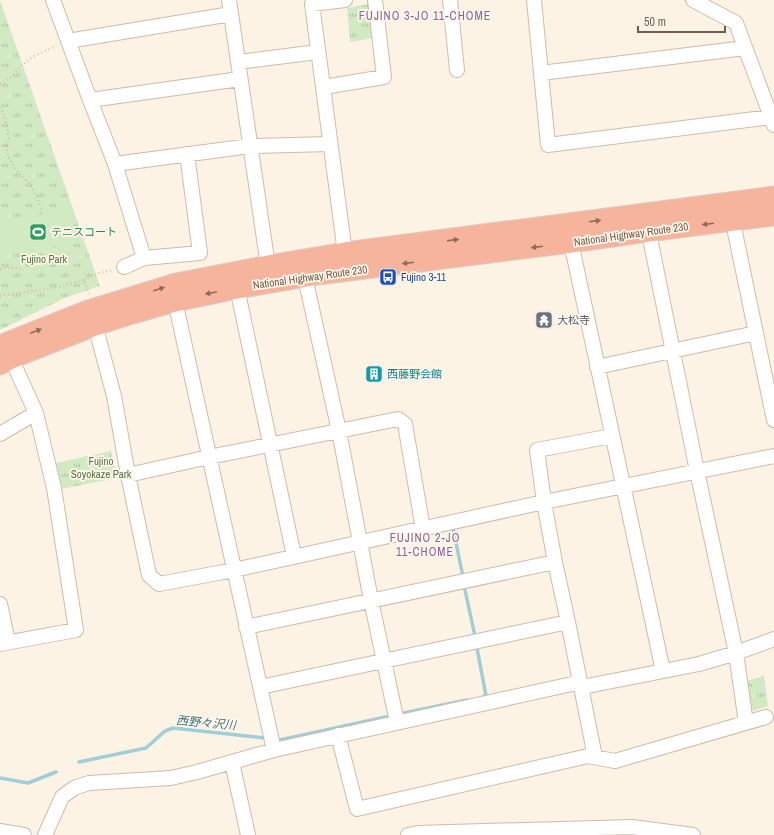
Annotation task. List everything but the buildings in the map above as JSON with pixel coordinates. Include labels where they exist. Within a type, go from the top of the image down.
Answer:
[{"type":"highway","name":"National Highway Route 230","points":[[4,356],[88,311],[176,284],[268,266],[303,268],[731,212],[774,198]]},
{"type":"highway","name":"National Highway Route 230","points":[[731,212],[774,215]]},
{"type":"highway","name":"National Highway Route 230","points":[[4,356],[126,315],[175,301],[237,288],[303,268],[345,253],[569,234]]},
{"type":"street","points":[[54,0],[115,164],[144,258]]},
{"type":"street","points":[[229,0],[268,266]]},
{"type":"street","points":[[345,0],[312,4],[345,253]]},
{"type":"street","points":[[324,87],[384,77],[375,0]]},
{"type":"street","points":[[450,0],[457,70]]},
{"type":"street","points":[[535,0],[548,145],[772,122],[736,22],[693,0]]},
{"type":"street","points":[[68,41],[231,14]]},
{"type":"street","points":[[541,73],[745,48]]},
{"type":"street","points":[[238,62],[318,52]]},
{"type":"street","points":[[90,100],[240,78]]},
{"type":"street","points":[[115,164],[250,146],[330,144]]},
{"type":"street","points":[[124,267],[144,258],[200,253],[187,154]]},
{"type":"street","points":[[731,212],[774,416]]},
{"type":"street","points":[[647,223],[697,472],[736,653],[746,723]]},
{"type":"street","points":[[569,234],[663,671]]},
{"type":"street","points":[[303,268],[339,430],[371,600],[397,722]]},
{"type":"street","points":[[237,288],[294,556]]},
{"type":"street","points":[[175,301],[274,750]]},
{"type":"street","points":[[95,325],[114,396],[128,475],[149,575],[159,584],[234,570],[544,502],[774,456]]},
{"type":"street","points":[[597,367],[756,333]]},
{"type":"street","points":[[0,604],[4,643],[76,630],[54,488],[36,413],[4,356]]},
{"type":"street","points":[[0,434],[36,413]]},
{"type":"street","points":[[128,475],[271,444],[398,419],[405,424],[423,529]]},
{"type":"street","points":[[595,757],[555,562],[544,502],[537,450],[612,436]]},
{"type":"street","points":[[246,627],[555,562]]},
{"type":"street","points":[[260,687],[568,622]]},
{"type":"street","points":[[45,835],[62,797],[74,788],[89,784],[171,778],[274,750],[397,722],[581,684],[699,664],[736,653],[774,639]]},
{"type":"street","points":[[338,735],[356,809],[588,756],[615,761],[766,718]]},
{"type":"street","points":[[232,762],[248,835]]},
{"type":"street","points":[[408,835],[418,833],[632,827],[693,835]]},
{"type":"street","points":[[0,831],[24,835]]},
{"type":"path","points":[[0,84],[14,74],[28,60],[68,41]]},
{"type":"path","points":[[0,107],[5,117],[9,140],[6,146],[8,156],[14,167],[32,187],[42,212]]},
{"type":"path","points":[[0,147],[6,146]]},
{"type":"path","points":[[0,269],[11,267],[22,270]]},
{"type":"path","points":[[0,296],[58,287],[84,280],[99,273],[124,267]]},
{"type":"path","points":[[84,280],[91,298]]},
{"type":"green space","name":"Fujino Park","points":[[0,0],[100,286],[67,297],[0,330]]},
{"type":"green space","points":[[369,4],[373,38],[350,42],[347,8]]},
{"type":"green space","name":"テニスコート","points":[[70,209],[77,242],[2,256],[0,248],[0,223]]},
{"type":"green space","name":"Fujino Soyokaze Park","points":[[111,451],[117,478],[61,489],[56,463]]},
{"type":"green space","points":[[764,676],[768,706],[753,711],[746,681]]},
{"type":"waterway","name":"西野々沢川","points":[[453,528],[463,577]]},
{"type":"waterway","name":"西野々沢川","points":[[465,590],[475,636]]},
{"type":"waterway","name":"西野々沢川","points":[[477,648],[486,696],[483,697]]},
{"type":"waterway","name":"西野々沢川","points":[[404,713],[467,700]]},
{"type":"waterway","name":"西野々沢川","points":[[280,740],[390,716]]},
{"type":"waterway","name":"西野々沢川","points":[[79,762],[146,748],[165,731],[173,728],[266,738]]},
{"type":"waterway","name":"西野々沢川","points":[[0,778],[28,783],[56,772]]},
{"type":"place","name":"テニスコート","points":[[38,232]]},
{"type":"place","name":"Fujino 3-11","points":[[388,277]]},
{"type":"place","name":"大松寺","points":[[544,320]]},
{"type":"place","name":"西藤野会館","points":[[374,374]]},
{"type":"district","name":"FUJINO 3-JO 11-CHOME","points":[[425,16]]},
{"type":"district","name":"FUJINO 2-JO 11-CHOME","points":[[425,545]]}]
